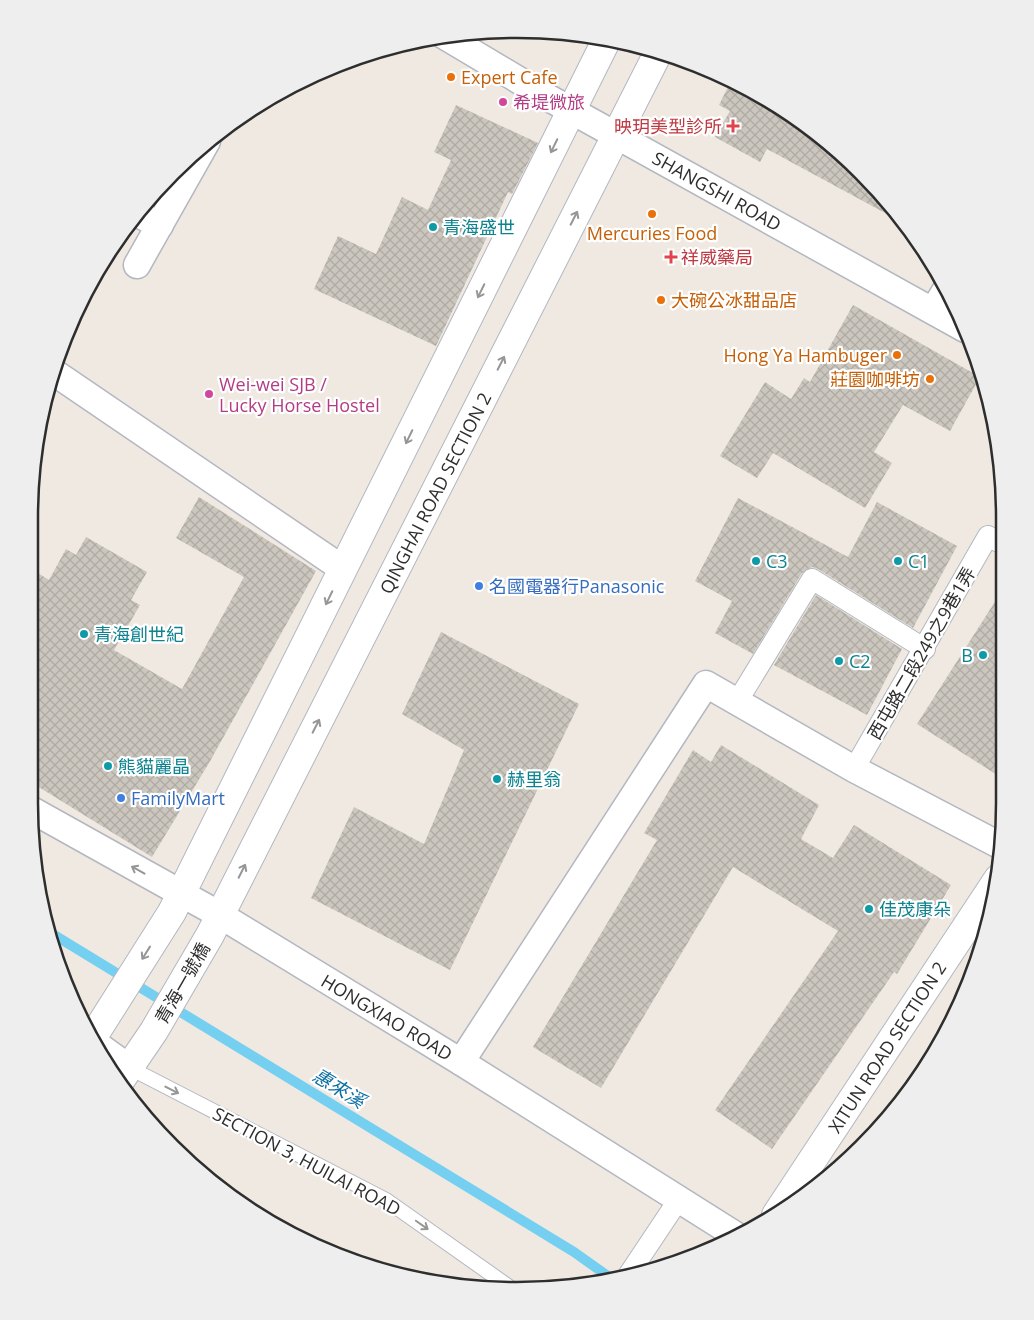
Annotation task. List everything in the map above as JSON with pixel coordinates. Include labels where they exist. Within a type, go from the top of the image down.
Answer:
[{"type":"main road","points":[[97,1033],[176,903],[604,46]]},
{"type":"main road","name":"QINGHAI ROAD SECTION 2","points":[[215,925],[657,59]]},
{"type":"main road","name":"XITUN ROAD SECTION 2","points":[[786,1200],[987,895]]},
{"type":"main road","name":"青海一號橋","points":[[124,1074],[154,1031],[215,925]]},
{"type":"street","name":"SHANGSHI ROAD","points":[[455,42],[571,111],[955,324]]},
{"type":"street","points":[[137,265],[196,161]]},
{"type":"street","points":[[144,217],[160,225]]},
{"type":"street","points":[[933,311],[942,296]]},
{"type":"street","points":[[59,376],[343,569]]},
{"type":"street","name":"西屯路二段249之9巷1弄","points":[[854,769],[925,650],[996,541]]},
{"type":"street","points":[[737,702],[812,579],[925,650]]},
{"type":"street","points":[[461,1062],[706,684],[854,769],[994,842]]},
{"type":"street","name":"HONGXIAO ROAD","points":[[38,814],[176,903],[461,1062],[731,1232]]},
{"type":"street","points":[[634,1268],[679,1199]]},
{"type":"lane","name":"SECTION 3, HUILAI ROAD","points":[[124,1074],[386,1200],[502,1282]]},
{"type":"building","points":[[728,87],[783,118],[833,156],[878,201],[889,215],[767,149],[760,162],[715,137],[730,111],[719,105]]},
{"type":"building","name":"青海盛世","points":[[456,105],[538,143],[512,194],[508,192],[436,346],[314,289],[338,236],[376,254],[402,197],[428,210],[451,160],[434,152]]},
{"type":"building","points":[[853,305],[974,374],[977,383],[950,431],[903,405],[874,452],[892,463],[865,508],[773,453],[757,478],[720,456],[765,382],[791,399],[804,378],[810,382]]},
{"type":"building","name":"青海創世紀","points":[[199,497],[316,571],[209,763],[152,857],[38,787],[38,573],[49,580],[66,549],[76,555],[86,537],[147,572],[131,600],[140,605],[114,650],[182,689],[244,577],[176,538]]},
{"type":"building","points":[[738,498],[848,557],[877,502],[957,546],[913,628],[812,567],[802,573],[753,654],[715,633],[732,601],[695,581]]},
{"type":"building","name":"C2","points":[[816,595],[902,649],[867,715],[774,665]]},
{"type":"building","name":"B","points":[[996,600],[996,774],[917,724]]},
{"type":"building","name":"赫里翁","points":[[441,632],[579,704],[450,970],[311,898],[354,807],[424,844],[464,750],[402,714]]},
{"type":"building","name":"佳茂康朵","points":[[721,745],[819,805],[801,839],[833,858],[854,825],[951,885],[897,974],[894,972],[772,1149],[715,1110],[838,931],[733,867],[601,1088],[533,1047],[657,840],[644,833],[693,750],[711,762]]},
{"type":"waterway","name":"惠來溪","points":[[57,937],[574,1252],[605,1274]]},
{"type":"place","name":"Expert Cafe","points":[[451,77]]},
{"type":"place","name":"希堤微旅","points":[[503,102]]},
{"type":"place","name":"映玥美型診所","points":[[733,126]]},
{"type":"place","name":"Mercuries Food","points":[[652,214]]},
{"type":"place","name":"青海盛世","points":[[433,227]]},
{"type":"place","name":"祥威藥局","points":[[671,257]]},
{"type":"place","name":"大碗公冰甜品店","points":[[661,300]]},
{"type":"place","name":"Hong Ya Hambuger","points":[[897,355]]},
{"type":"place","name":"莊園咖啡坊","points":[[930,379]]},
{"type":"place","name":"Wei-wei SJB / Lucky Horse Hostel","points":[[209,394]]},
{"type":"place","name":"C3","points":[[756,561]]},
{"type":"place","name":"C1","points":[[898,561]]},
{"type":"place","name":"名國電器行Panasonic","points":[[479,586]]},
{"type":"place","name":"青海創世紀","points":[[84,634]]},
{"type":"place","name":"B","points":[[983,655]]},
{"type":"place","name":"C2","points":[[839,661]]},
{"type":"place","name":"熊貓麗晶","points":[[108,766]]},
{"type":"place","name":"赫里翁","points":[[497,779]]},
{"type":"place","name":"FamilyMart","points":[[121,798]]},
{"type":"place","name":"佳茂康朵","points":[[869,909]]}]
